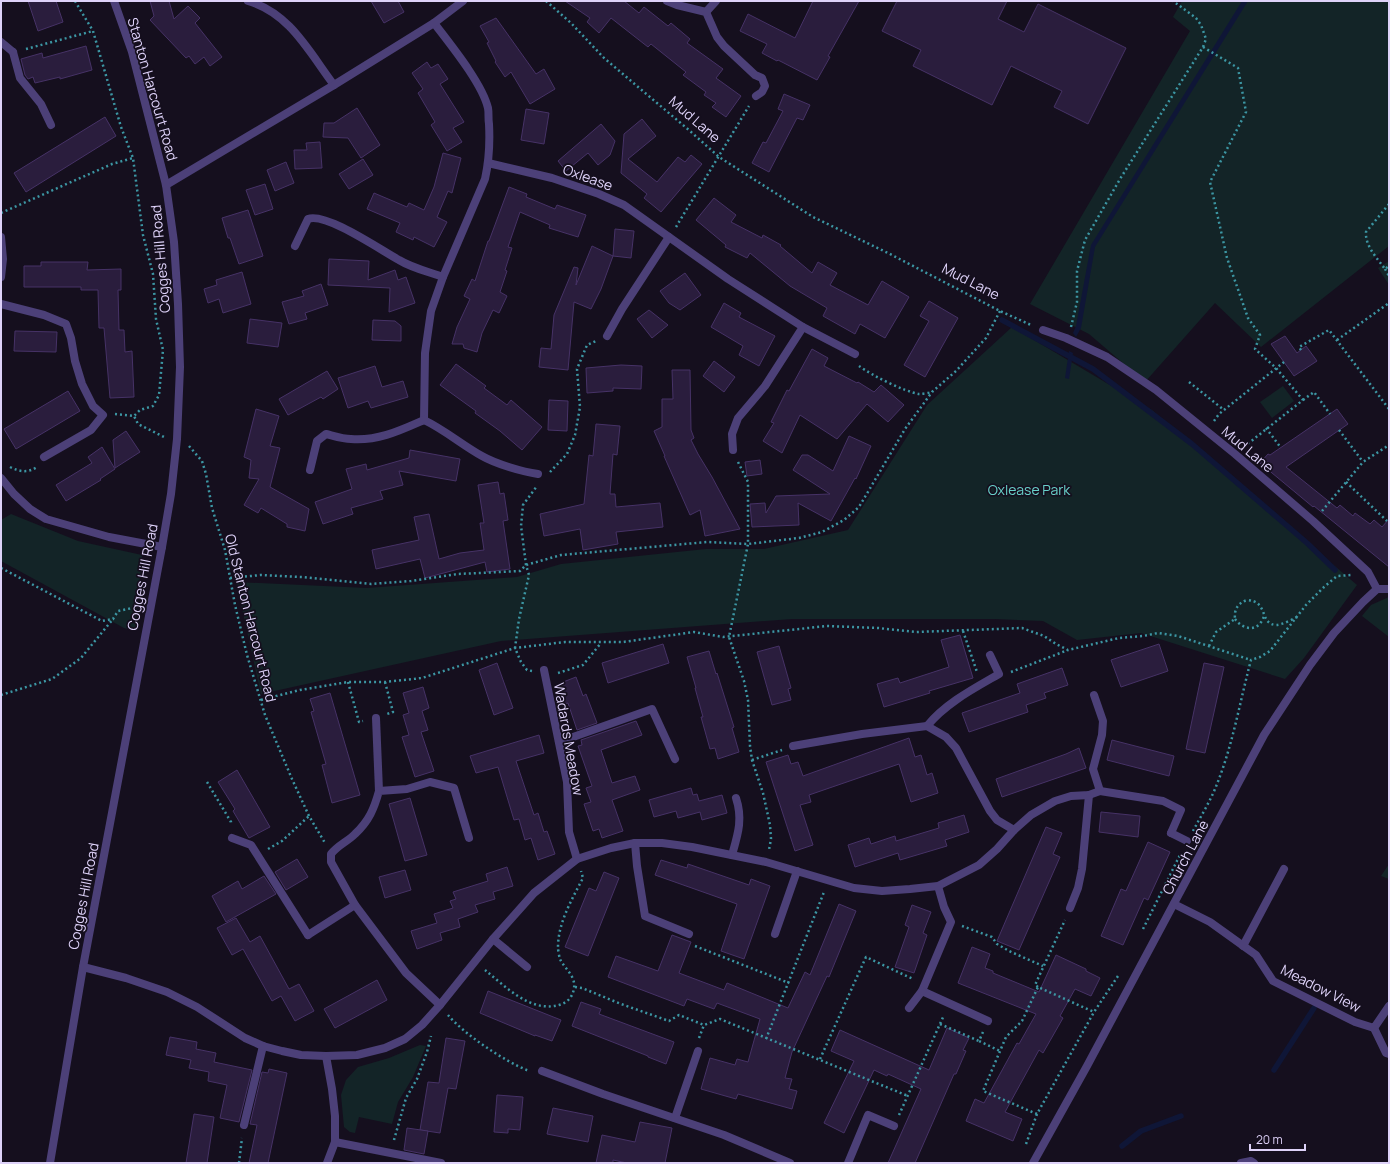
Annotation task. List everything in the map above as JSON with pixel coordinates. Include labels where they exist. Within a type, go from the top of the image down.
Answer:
[{"type":"street","name":"Stanton Harcourt Road","points":[[114,1],[132,52],[166,185]]},
{"type":"street","points":[[248,1],[273,12],[286,22],[298,34],[334,85]]},
{"type":"street","name":"Cogges Hill Road","points":[[50,1163],[83,967],[171,494],[177,439],[180,367],[174,242],[166,185],[334,85],[434,23],[463,1]]},
{"type":"street","points":[[667,1],[706,12]]},
{"type":"street","points":[[706,12],[716,1]]},
{"type":"street","points":[[706,12],[717,36],[724,46],[755,75],[762,78],[765,86],[762,92],[756,96]]},
{"type":"street","points":[[424,420],[425,353],[431,311],[443,277],[485,179],[488,163],[489,138],[488,108],[479,88],[434,23]]},
{"type":"street","points":[[1,42],[13,52],[20,78],[41,104],[50,124]]},
{"type":"street","name":"Oxlease","points":[[488,163],[552,178],[599,194],[624,205],[728,279],[803,327],[855,354]]},
{"type":"street","points":[[295,246],[308,219],[313,217],[320,218],[380,247],[400,261],[443,277]]},
{"type":"street","points":[[1,237],[3,259],[1,276]]},
{"type":"street","points":[[607,336],[622,309],[669,237]]},
{"type":"street","points":[[1,304],[44,314],[66,324],[71,338],[75,361],[82,384],[93,406],[103,415],[90,430],[44,457]]},
{"type":"street","points":[[733,450],[732,434],[738,418],[765,386],[803,327]]},
{"type":"street","name":"Mud Lane","points":[[1043,330],[1066,338],[1107,357],[1156,390],[1235,454],[1313,521],[1368,572],[1377,589]]},
{"type":"street","points":[[310,470],[317,441],[326,434],[350,440],[373,439],[398,432],[424,420]]},
{"type":"street","points":[[424,420],[438,427],[481,456],[527,472],[539,478]]},
{"type":"street","points":[[1,478],[14,494],[30,509],[46,519],[109,537],[162,547]]},
{"type":"street","points":[[1377,589],[1389,590]]},
{"type":"street","name":"Church Lane","points":[[1033,1163],[1088,1066],[1264,735],[1310,665],[1334,633],[1377,589]]},
{"type":"street","points":[[926,726],[937,713],[999,674],[990,655]]},
{"type":"street","name":"Wadards Meadow","points":[[544,670],[567,782],[569,832],[577,859]]},
{"type":"street","points":[[1094,695],[1103,720],[1102,735],[1093,769],[1100,791]]},
{"type":"street","points":[[559,742],[652,709],[674,759]]},
{"type":"street","points":[[376,718],[379,791],[371,815],[355,834],[337,846],[331,854],[331,862],[355,905],[406,972],[440,1005]]},
{"type":"street","points":[[793,746],[862,734],[926,726],[946,737],[956,748],[990,811],[998,820],[1014,830]]},
{"type":"street","points":[[379,791],[407,789],[430,782],[454,788],[469,838]]},
{"type":"street","points":[[83,967],[126,978],[167,992],[197,1007],[245,1038],[263,1046],[300,1055],[357,1055],[385,1048],[404,1039],[422,1025],[534,894],[577,859],[611,848],[635,843],[662,842],[766,862],[828,882],[854,888],[882,891],[910,890],[938,886],[979,865],[997,850],[1014,830],[1031,815],[1055,801],[1071,796],[1089,795],[1100,791],[1163,801],[1181,810],[1171,833],[1187,841]]},
{"type":"street","points":[[1070,908],[1078,888],[1082,869],[1089,795]]},
{"type":"street","points":[[732,855],[740,823],[740,809],[736,798]]},
{"type":"street","points":[[232,838],[251,845],[308,935],[355,905]]},
{"type":"street","points":[[635,843],[645,916],[689,934]]},
{"type":"street","points":[[1243,946],[1284,868]]},
{"type":"street","points":[[775,934],[797,871]]},
{"type":"street","points":[[909,1008],[924,988],[951,922],[944,907],[938,886]]},
{"type":"street","name":"Meadow View","points":[[1174,904],[1210,922],[1256,956],[1273,981],[1355,1022],[1374,1028]]},
{"type":"street","points":[[494,939],[528,967]]},
{"type":"street","points":[[924,988],[950,1003],[988,1021]]},
{"type":"street","points":[[1389,1006],[1374,1028],[1386,1053],[1389,1054]]},
{"type":"street","points":[[244,1125],[263,1046]]},
{"type":"street","points":[[675,1118],[698,1052]]},
{"type":"street","points":[[326,1056],[332,1089],[336,1142],[327,1163]]},
{"type":"street","points":[[542,1071],[724,1136],[790,1163]]},
{"type":"street","points":[[848,1163],[868,1115],[894,1126]]},
{"type":"street","points":[[336,1142],[441,1163]]},
{"type":"street","points":[[1241,1163],[1251,1161],[1254,1163]]},
{"type":"path","points":[[75,1],[93,31],[101,54],[121,127],[133,158],[143,235],[153,274],[156,319],[163,350],[159,395],[153,406],[140,410],[134,416]]},
{"type":"path","name":"Mud Lane","points":[[546,1],[571,23],[604,58],[719,157],[813,217],[896,257],[1000,311],[1043,330]]},
{"type":"path","points":[[1066,338],[1072,324],[1077,302],[1077,271],[1085,240],[1120,179],[1203,47],[1206,39],[1201,24],[1196,18],[1173,1]]},
{"type":"path","points":[[13,52],[93,31]]},
{"type":"path","points":[[1203,47],[1238,68],[1246,112],[1210,182],[1227,258],[1248,318],[1260,334],[1255,349],[1276,368],[1303,400]]},
{"type":"path","points":[[669,237],[719,157],[743,114],[756,96]]},
{"type":"path","points":[[1,213],[112,164],[133,158]]},
{"type":"path","points":[[1389,204],[1366,232],[1365,238],[1389,276]]},
{"type":"path","points":[[1385,269],[1389,266]]},
{"type":"path","points":[[1337,340],[1389,303]]},
{"type":"path","points":[[230,578],[261,574],[371,584],[411,581],[458,574],[520,571],[526,565],[560,554],[707,542],[748,544],[799,538],[822,532],[844,520],[859,507],[905,429],[932,392],[956,371],[986,338],[1000,311]]},
{"type":"path","points":[[1301,350],[1299,347],[1329,330],[1389,409]]},
{"type":"path","points":[[550,472],[567,454],[575,435],[580,407],[577,369],[587,345],[607,336]]},
{"type":"path","points":[[855,354],[858,366],[869,373],[908,391],[921,394],[932,392]]},
{"type":"path","points":[[1207,432],[1219,414],[1284,362]]},
{"type":"path","points":[[1189,382],[1224,410]]},
{"type":"path","points":[[1235,454],[1266,428],[1314,392],[1330,414]]},
{"type":"path","points":[[103,415],[119,414],[134,416]]},
{"type":"path","points":[[134,416],[138,424],[157,434],[177,439]]},
{"type":"path","points":[[1266,428],[1281,448]]},
{"type":"path","points":[[1339,430],[1363,462]]},
{"type":"path","name":"Old Stanton Harcourt Road","points":[[177,439],[189,440],[189,446],[202,461],[206,474],[212,508],[224,550],[247,655],[260,700],[292,779],[309,816],[331,854]]},
{"type":"path","points":[[1313,521],[1363,462],[1389,445]]},
{"type":"path","points":[[733,450],[748,482],[748,544],[729,636],[744,681],[748,700],[752,760],[763,793],[770,825],[771,839],[766,862]]},
{"type":"path","points":[[8,466],[19,471],[32,471],[41,465],[44,457]]},
{"type":"path","points":[[539,478],[523,505],[520,526],[529,575],[519,619],[515,648],[521,662],[527,670],[538,672],[544,670],[557,673],[583,665],[601,643]]},
{"type":"path","points":[[1346,482],[1386,521]]},
{"type":"path","points":[[1,568],[102,621],[113,619]]},
{"type":"path","points":[[1264,616],[1258,625],[1250,628],[1240,626],[1235,619],[1237,607],[1242,601],[1247,600],[1257,602],[1268,622],[1277,625],[1297,617]]},
{"type":"path","points":[[1,695],[52,679],[81,658],[118,611],[151,603]]},
{"type":"path","points":[[1209,646],[1216,632],[1235,619]]},
{"type":"path","points":[[260,700],[300,690],[348,682],[385,682],[422,678],[515,648],[565,642],[623,642],[694,632],[723,637],[828,626],[878,628],[916,632],[1022,628],[1044,636],[1068,650]]},
{"type":"path","points":[[963,631],[981,684]]},
{"type":"path","points":[[999,674],[1016,671],[1068,650],[1119,638],[1158,633],[1178,636],[1252,660]]},
{"type":"path","points":[[752,760],[793,746]]},
{"type":"path","points":[[207,782],[231,822],[232,838]]},
{"type":"path","points":[[257,854],[282,841],[309,816]]},
{"type":"path","points":[[475,962],[512,992],[528,1002],[545,1007],[554,1007],[571,998],[574,987],[571,974],[560,958],[558,947],[560,930],[565,916],[583,878],[577,859]]},
{"type":"path","points":[[766,1039],[828,882]]},
{"type":"path","points":[[1037,1114],[983,1091],[1006,1037],[1022,1021],[1038,987],[1036,985],[1043,966],[1070,908]]},
{"type":"path","points":[[951,922],[992,937],[997,944],[1009,951],[1043,966]]},
{"type":"path","points":[[689,934],[693,945],[789,983]]},
{"type":"path","points":[[820,1059],[866,957],[924,988]]},
{"type":"path","points":[[574,987],[582,988],[669,1021],[679,1015],[704,1025],[720,1019],[908,1096]]},
{"type":"path","points":[[1038,987],[1094,1012]]},
{"type":"path","points":[[894,1126],[950,1003]]},
{"type":"path","points":[[440,1005],[454,1021],[501,1056],[525,1070],[540,1076],[542,1071]]},
{"type":"path","points":[[444,1020],[449,1015]]},
{"type":"path","points":[[979,1041],[988,1021]]},
{"type":"path","points":[[940,1024],[1000,1051]]},
{"type":"path","points":[[390,1152],[406,1098],[417,1079],[427,1052],[431,1035]]},
{"type":"path","points":[[239,1163],[244,1125]]},
{"type":"green space","points":[[1182,1],[1389,1],[1389,246],[1261,347],[1215,303],[1145,382],[1089,334],[1030,304],[1190,31],[1173,17]]},
{"type":"green space","points":[[1389,261],[1389,285],[1378,268]]},
{"type":"green space","name":"Oxlease Park","points":[[1012,327],[1152,410],[1357,585],[1304,658],[1285,679],[1141,633],[1077,640],[1043,621],[995,619],[792,619],[501,641],[261,694],[236,582],[367,588],[517,577],[561,564],[706,549],[764,549],[848,530],[927,405]]},
{"type":"green space","points":[[1283,386],[1294,401],[1272,418],[1260,402]]},
{"type":"green space","points":[[11,514],[78,541],[142,555],[135,631],[124,628],[1,561],[1,520]]},
{"type":"green space","points":[[1389,597],[1389,637],[1362,616],[1371,605]]},
{"type":"green space","points":[[1389,864],[1389,879],[1381,876]]},
{"type":"green space","points":[[420,1045],[426,1046],[413,1077],[398,1102],[392,1124],[359,1117],[355,1133],[350,1132],[344,1127],[341,1095],[346,1080],[358,1067],[389,1058]]},
{"type":"water","points":[[1242,1],[1248,1],[1095,247],[1081,328],[1076,337],[1073,333],[1076,326],[1091,245]]},
{"type":"water","points":[[1069,351],[1073,353],[1069,379],[1065,378]]},
{"type":"building","points":[[28,1],[56,1],[63,22],[38,31]]},
{"type":"building","points":[[150,1],[169,1],[174,19],[188,6],[200,18],[195,23],[222,57],[210,66],[204,57],[195,64],[189,56],[186,58],[150,20],[154,16]]},
{"type":"building","points":[[371,1],[398,1],[404,12],[384,23]]},
{"type":"building","points":[[565,1],[624,1],[639,13],[644,7],[668,26],[671,23],[690,39],[687,43],[723,69],[716,78],[741,96],[726,117],[712,107],[716,103],[704,95],[706,92],[683,75],[686,72],[651,44],[648,47],[611,18],[599,33],[587,22],[590,18]]},
{"type":"building","points":[[813,1],[859,1],[828,56],[830,57],[817,80],[762,53],[767,44],[740,31],[748,14],[795,38]]},
{"type":"building","points":[[897,1],[1007,1],[998,19],[1024,32],[1038,4],[1126,48],[1088,124],[1054,107],[1062,91],[1011,66],[992,105],[913,66],[921,50],[882,31]]},
{"type":"building","points":[[496,18],[536,74],[544,69],[555,89],[530,104],[511,72],[505,77],[495,62],[496,61],[487,43],[489,42],[480,26]]},
{"type":"building","points":[[86,46],[92,70],[60,79],[60,77],[35,83],[33,77],[28,79],[25,75],[21,59],[42,53],[43,58]]},
{"type":"building","points":[[427,62],[431,68],[438,64],[448,79],[440,84],[464,122],[453,128],[462,142],[447,151],[431,125],[435,122],[418,93],[423,89],[412,73]]},
{"type":"building","points":[[784,94],[810,105],[803,120],[797,118],[769,172],[752,163],[763,142],[766,143],[783,111],[778,109]]},
{"type":"building","points":[[357,108],[380,145],[361,158],[348,138],[323,137],[324,123],[334,123]]},
{"type":"building","points":[[526,109],[549,113],[544,144],[521,140]]},
{"type":"building","points":[[105,117],[116,136],[26,192],[14,173]]},
{"type":"building","points":[[642,119],[656,136],[628,159],[657,182],[678,157],[685,162],[691,155],[702,164],[661,212],[644,198],[647,194],[621,173],[624,134]]},
{"type":"building","points":[[601,124],[615,141],[610,155],[598,165],[588,153],[566,171],[558,161]]},
{"type":"building","points":[[320,142],[322,168],[295,169],[294,150],[307,150],[306,143]]},
{"type":"building","points":[[443,153],[461,158],[452,193],[448,191],[437,217],[447,222],[434,247],[414,237],[413,240],[396,232],[400,223],[367,209],[374,193],[407,207],[409,203],[424,210],[434,187]]},
{"type":"building","points":[[363,159],[373,175],[349,189],[339,174]]},
{"type":"building","points":[[286,162],[294,183],[275,191],[267,170]]},
{"type":"building","points":[[265,184],[273,209],[255,215],[246,190]]},
{"type":"building","points":[[509,187],[527,194],[526,197],[555,209],[557,205],[586,215],[578,237],[549,228],[550,225],[520,212],[508,247],[512,248],[505,270],[507,271],[500,292],[507,296],[499,313],[493,310],[482,333],[477,352],[464,348],[463,344],[452,344],[457,327],[470,299],[464,296],[472,279],[475,281],[488,241]]},
{"type":"building","points":[[714,198],[736,215],[731,222],[762,238],[763,235],[781,245],[780,246],[812,273],[818,262],[837,273],[830,285],[868,305],[882,281],[909,297],[885,338],[860,324],[855,334],[823,316],[827,308],[790,286],[750,253],[747,258],[725,247],[726,245],[696,220]]},
{"type":"building","points":[[248,210],[263,256],[239,264],[230,238],[228,238],[222,218]]},
{"type":"building","points":[[615,229],[634,231],[631,258],[613,256]]},
{"type":"building","points":[[592,246],[613,256],[601,289],[591,309],[574,302],[568,370],[539,367],[541,348],[551,349],[554,315],[574,267],[578,268],[576,285]]},
{"type":"building","points":[[329,259],[369,261],[368,280],[395,270],[398,280],[406,277],[415,303],[389,312],[390,288],[328,285]]},
{"type":"building","points":[[41,262],[88,262],[87,270],[121,269],[121,290],[118,290],[119,330],[124,330],[125,352],[132,351],[134,397],[110,398],[104,328],[99,328],[98,290],[81,290],[81,287],[24,287],[24,266],[41,266]]},
{"type":"building","points":[[242,272],[251,304],[223,313],[219,299],[208,303],[204,289],[217,285],[216,280]]},
{"type":"building","points":[[685,273],[701,295],[680,310],[669,303],[660,291]]},
{"type":"building","points":[[321,284],[328,305],[305,313],[307,319],[289,324],[282,302],[304,296],[302,291]]},
{"type":"building","points":[[929,301],[958,318],[925,377],[904,365],[929,321],[920,316]]},
{"type":"building","points":[[724,303],[741,313],[739,317],[775,336],[759,366],[739,355],[743,346],[711,327]]},
{"type":"building","points":[[649,310],[668,325],[652,338],[637,319]]},
{"type":"building","points":[[250,319],[282,323],[278,347],[247,343]]},
{"type":"building","points":[[373,320],[395,321],[401,326],[401,341],[372,340]]},
{"type":"building","points":[[15,331],[57,332],[56,352],[14,351]]},
{"type":"building","points":[[1285,336],[1297,353],[1306,346],[1317,361],[1294,376],[1271,344]]},
{"type":"building","points":[[812,349],[828,358],[824,366],[857,383],[858,382],[874,392],[881,385],[904,405],[888,422],[867,404],[837,439],[800,415],[782,453],[763,441],[774,423],[771,422],[787,390],[789,391]]},
{"type":"building","points":[[714,361],[735,377],[724,392],[703,376]]},
{"type":"building","points":[[456,364],[486,386],[484,388],[507,405],[511,400],[542,427],[522,450],[500,431],[475,413],[476,411],[440,385]]},
{"type":"building","points":[[621,365],[642,366],[641,389],[613,388],[613,391],[587,393],[586,368]]},
{"type":"building","points":[[375,366],[382,387],[403,381],[408,397],[371,408],[368,401],[348,408],[338,378]]},
{"type":"building","points":[[672,370],[690,370],[691,430],[694,438],[691,440],[740,529],[705,536],[700,510],[690,515],[664,456],[654,431],[662,427],[662,399],[673,399]]},
{"type":"building","points":[[327,371],[338,389],[323,399],[321,397],[288,415],[279,399]]},
{"type":"building","points":[[68,391],[80,411],[16,449],[4,429]]},
{"type":"building","points":[[549,400],[568,401],[567,431],[548,430]]},
{"type":"building","points":[[256,409],[279,416],[270,446],[280,448],[270,487],[309,509],[305,531],[287,527],[287,524],[261,508],[258,513],[244,505],[259,479],[249,478],[251,460],[244,457]]},
{"type":"building","points":[[1337,409],[1348,424],[1286,467],[1337,508],[1340,505],[1353,516],[1355,513],[1370,524],[1374,520],[1382,527],[1389,519],[1389,567],[1260,463],[1268,454],[1270,455]]},
{"type":"building","points":[[596,424],[620,426],[617,455],[613,454],[610,494],[615,494],[616,507],[660,503],[663,527],[616,532],[618,544],[583,550],[580,529],[544,536],[540,514],[584,504],[589,455],[593,456]]},
{"type":"building","points":[[126,431],[140,452],[115,468],[113,440]]},
{"type":"building","points":[[849,436],[871,446],[856,479],[855,478],[831,521],[798,503],[799,525],[752,527],[750,504],[765,503],[766,513],[776,496],[830,494],[793,470],[802,455],[808,455],[833,471]]},
{"type":"building","points":[[102,447],[115,469],[100,479],[101,480],[66,501],[56,485],[92,463],[88,457]]},
{"type":"building","points":[[410,450],[460,459],[456,481],[399,471],[403,485],[380,491],[383,499],[351,508],[353,514],[323,524],[315,502],[352,489],[346,469],[366,464],[367,470],[409,458]]},
{"type":"building","points":[[760,460],[762,474],[747,476],[745,462]]},
{"type":"building","points":[[498,482],[500,494],[504,493],[508,520],[503,521],[510,569],[487,572],[485,562],[425,578],[420,559],[376,569],[372,550],[419,540],[414,517],[429,514],[439,559],[460,553],[484,550],[480,523],[484,523],[478,485]]},
{"type":"building","points":[[960,635],[973,678],[929,691],[930,693],[884,707],[877,684],[898,678],[900,683],[949,667],[941,640]]},
{"type":"building","points":[[663,644],[669,663],[608,683],[602,663]]},
{"type":"building","points":[[1159,644],[1168,671],[1121,687],[1111,660]]},
{"type":"building","points":[[779,646],[791,688],[788,689],[791,700],[772,705],[757,652]]},
{"type":"building","points":[[709,651],[734,727],[732,728],[739,752],[718,759],[715,748],[710,749],[701,717],[703,717],[696,688],[687,657]]},
{"type":"building","points":[[497,663],[513,708],[494,715],[479,670]]},
{"type":"building","points":[[1204,663],[1224,667],[1205,753],[1186,749]]},
{"type":"building","points":[[1062,668],[1068,685],[1044,693],[1046,698],[1026,705],[1028,712],[969,732],[962,713],[1020,693],[1017,684]]},
{"type":"building","points":[[576,677],[583,696],[586,694],[597,723],[577,730],[568,703],[565,704],[558,684]]},
{"type":"building","points":[[423,687],[429,708],[422,711],[428,730],[421,732],[434,771],[415,777],[402,737],[409,735],[403,715],[409,713],[403,693]]},
{"type":"building","points":[[330,693],[360,795],[332,803],[322,765],[326,764],[311,712],[314,711],[310,699]]},
{"type":"building","points":[[636,721],[642,735],[601,750],[612,783],[635,776],[640,790],[612,800],[623,831],[602,838],[599,829],[593,831],[584,804],[591,802],[586,788],[592,786],[578,746],[582,745],[581,740]]},
{"type":"building","points":[[539,735],[544,753],[516,761],[534,815],[538,813],[544,832],[547,831],[555,854],[538,860],[531,838],[525,840],[519,819],[514,820],[498,767],[476,773],[470,756]]},
{"type":"building","points":[[909,738],[915,757],[921,755],[927,775],[932,773],[938,793],[911,802],[899,764],[809,795],[811,802],[800,805],[813,845],[795,851],[766,762],[788,755],[791,764],[798,762],[803,776]]},
{"type":"building","points":[[1112,740],[1174,756],[1169,776],[1107,760]]},
{"type":"building","points":[[1079,748],[1086,768],[1002,797],[996,779]]},
{"type":"building","points":[[237,770],[270,827],[249,838],[233,811],[235,809],[218,782]]},
{"type":"building","points":[[691,788],[693,795],[697,794],[699,801],[722,795],[727,813],[702,820],[700,812],[678,818],[676,811],[654,817],[649,800]]},
{"type":"building","points":[[410,798],[427,855],[405,861],[389,804]]},
{"type":"building","points":[[1101,812],[1140,816],[1138,837],[1099,832]]},
{"type":"building","points":[[964,815],[969,832],[945,840],[947,846],[900,860],[898,853],[855,867],[848,845],[869,838],[871,844],[895,836],[896,841],[939,828],[938,823]]},
{"type":"building","points":[[1046,827],[1062,833],[1053,854],[1060,857],[1019,950],[997,941]]},
{"type":"building","points":[[1148,842],[1170,852],[1148,900],[1144,898],[1123,945],[1101,936],[1121,889],[1126,891]]},
{"type":"building","points":[[297,859],[308,877],[286,890],[275,872]]},
{"type":"building","points":[[661,860],[687,868],[688,864],[749,885],[751,879],[770,886],[744,959],[721,951],[737,904],[655,875]]},
{"type":"building","points":[[507,867],[513,886],[493,892],[495,899],[475,905],[478,912],[458,919],[460,927],[440,933],[442,940],[417,949],[411,931],[437,923],[434,914],[453,908],[450,901],[456,899],[453,892],[488,881],[486,874]]},
{"type":"building","points":[[405,870],[411,890],[385,898],[379,877]]},
{"type":"building","points":[[604,872],[619,878],[588,956],[565,947],[589,888],[596,891]]},
{"type":"building","points":[[264,876],[276,894],[226,922],[212,896],[238,881],[242,889]]},
{"type":"building","points":[[839,904],[856,911],[829,977],[827,976],[792,1052],[785,1078],[792,1079],[789,1089],[797,1091],[792,1109],[738,1094],[736,1099],[701,1089],[710,1058],[735,1065],[737,1059],[748,1062],[760,1019],[717,1003],[714,1009],[687,999],[684,1006],[608,977],[616,956],[658,971],[672,935],[691,942],[679,973],[724,990],[727,983],[788,1008],[805,972],[810,975]]},
{"type":"building","points":[[912,905],[931,912],[923,933],[927,935],[914,973],[895,967],[909,927],[905,925]]},
{"type":"building","points":[[236,918],[250,942],[260,936],[289,989],[299,984],[314,1011],[295,1021],[281,996],[272,1001],[243,949],[232,955],[217,928]]},
{"type":"building","points":[[972,947],[990,954],[985,968],[993,971],[993,973],[1039,992],[1056,955],[1086,969],[1086,971],[1100,978],[1091,996],[1075,989],[1060,1016],[1063,1018],[1043,1053],[1039,1050],[1005,1112],[1022,1119],[1013,1141],[966,1121],[975,1099],[984,1103],[1017,1043],[1019,1044],[1036,1014],[958,983]]},
{"type":"building","points":[[377,980],[387,1000],[335,1028],[324,1009]]},
{"type":"building","points":[[488,991],[561,1020],[552,1041],[535,1036],[480,1013]]},
{"type":"building","points":[[581,1002],[601,1009],[599,1014],[674,1042],[666,1064],[572,1026]]},
{"type":"building","points":[[947,1028],[969,1038],[963,1050],[966,1051],[956,1074],[954,1074],[915,1163],[888,1163],[921,1089],[888,1074],[887,1076],[874,1070],[844,1133],[824,1123],[854,1061],[831,1051],[840,1030],[929,1070]]},
{"type":"building","points":[[170,1037],[197,1042],[196,1049],[216,1053],[214,1062],[252,1070],[239,1122],[220,1118],[227,1085],[208,1081],[209,1072],[189,1068],[191,1060],[166,1055]]},
{"type":"building","points":[[446,1038],[465,1041],[456,1089],[448,1088],[440,1133],[420,1130],[428,1082],[439,1083]]},
{"type":"building","points":[[269,1069],[287,1073],[268,1163],[249,1163],[257,1125],[250,1124],[262,1072],[268,1073]]},
{"type":"building","points":[[497,1095],[523,1097],[520,1130],[508,1129],[508,1133],[494,1132]]},
{"type":"building","points":[[553,1108],[593,1116],[588,1142],[547,1134]]},
{"type":"building","points":[[194,1114],[214,1117],[207,1163],[186,1163]]},
{"type":"building","points":[[640,1122],[672,1128],[665,1163],[627,1163],[613,1160],[613,1163],[596,1163],[602,1135],[635,1142]]},
{"type":"building","points":[[407,1128],[428,1131],[424,1154],[404,1150]]},
{"type":"waterway","points":[[1002,320],[1093,369],[1192,444],[1307,543],[1335,570]]},
{"type":"waterway","points":[[1274,1070],[1314,1008]]},
{"type":"waterway","points":[[1122,1146],[1141,1131],[1181,1116]]}]
